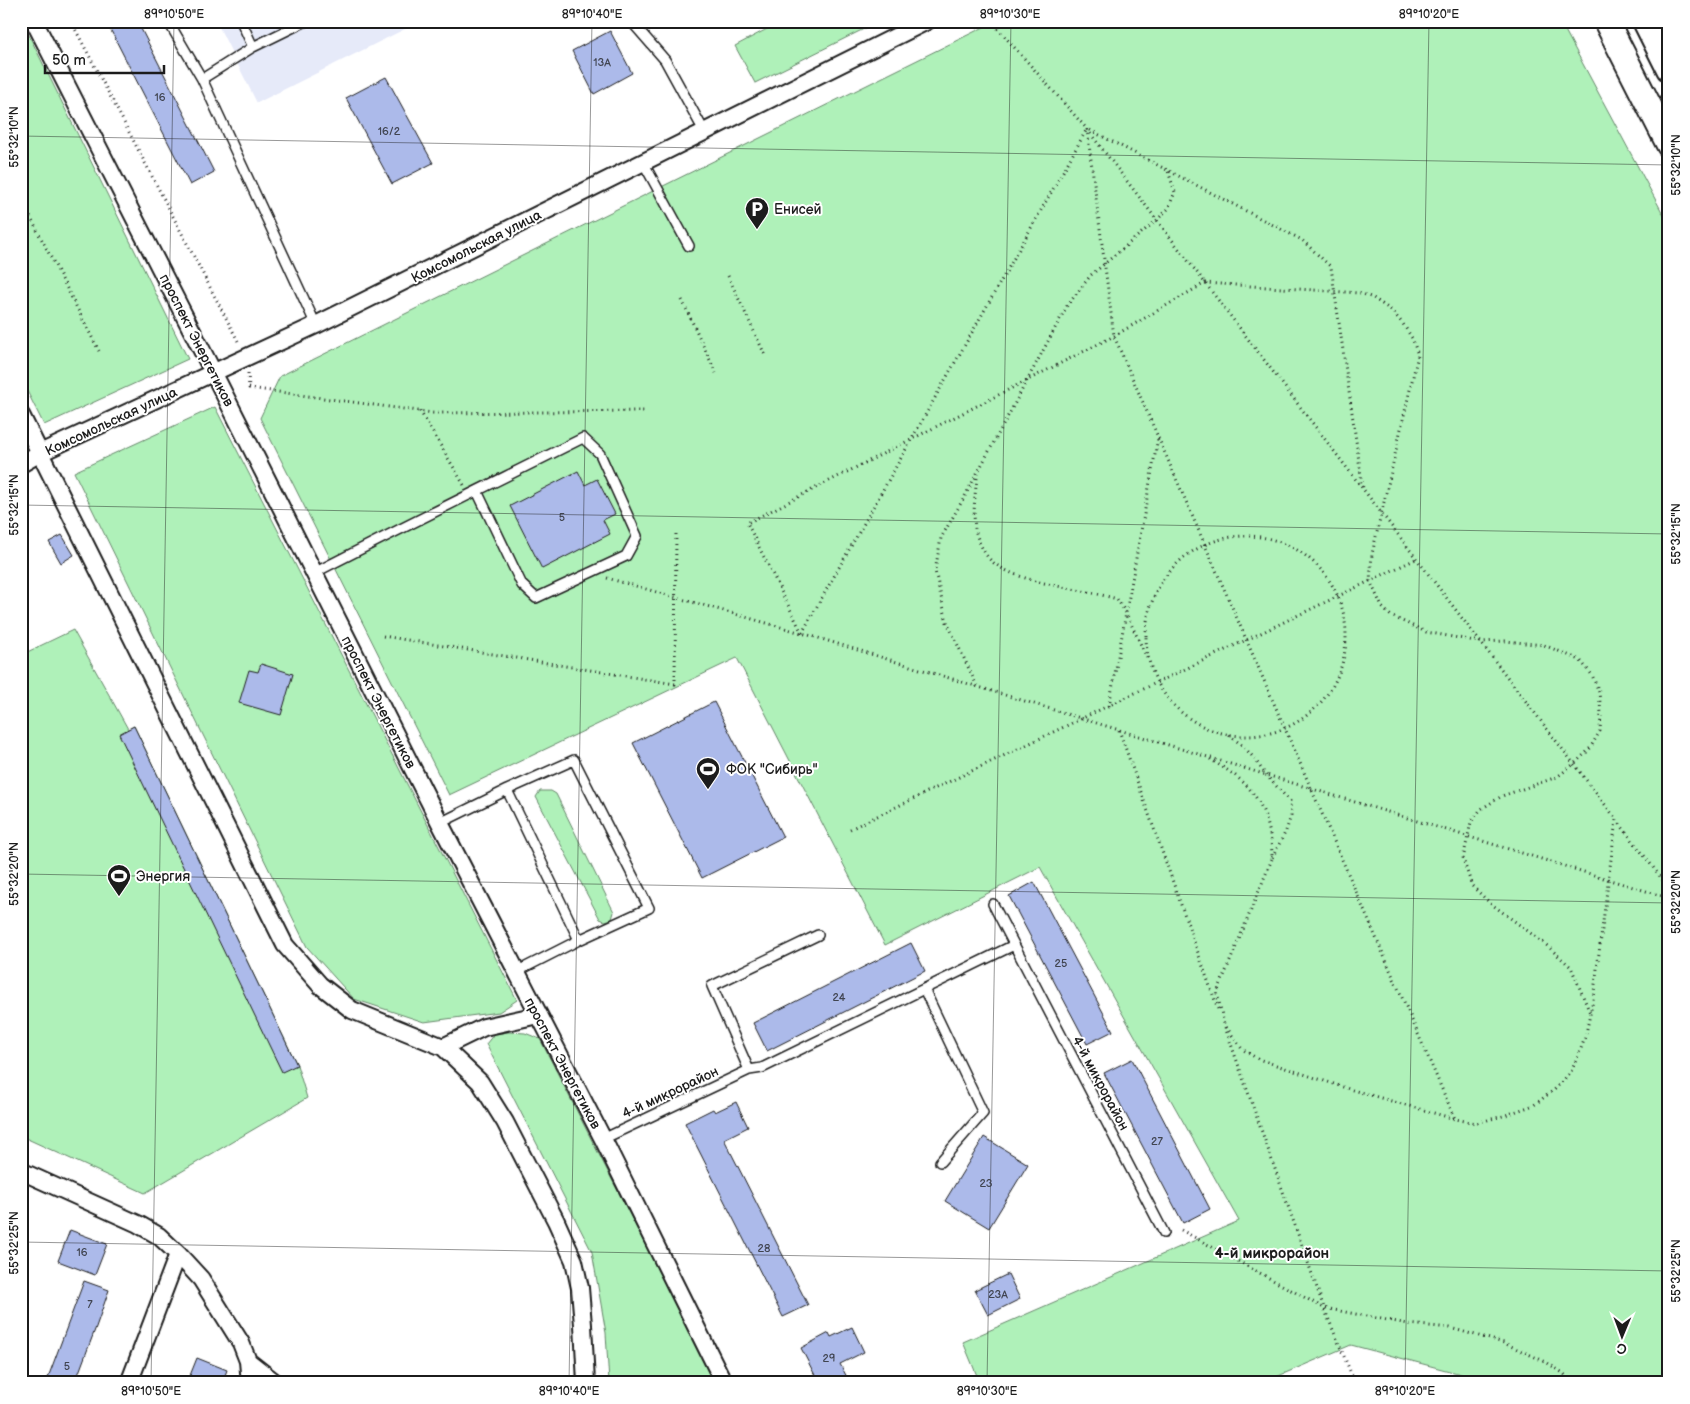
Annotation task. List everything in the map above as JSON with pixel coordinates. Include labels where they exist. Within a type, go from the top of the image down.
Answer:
[{"type":"main road","points":[[1606,21],[1669,145]]},
{"type":"main road","points":[[1645,21],[1669,69]]},
{"type":"street","name":"проспект Энергетиков","points":[[34,21],[440,823],[603,1139],[724,1383]]},
{"type":"street","name":"Комсомольская улица","points":[[21,464],[40,453],[214,374],[316,325],[927,21]]},
{"type":"street","points":[[21,415],[285,945],[320,985],[352,1010],[443,1046],[480,1082],[505,1122],[556,1221],[574,1261],[580,1288],[586,1383]]},
{"type":"street","points":[[443,1046],[484,1026],[538,1015]]},
{"type":"street","points":[[21,1171],[138,1224],[159,1236],[200,1279],[241,1343],[248,1360],[250,1383]]},
{"type":"street","points":[[130,1383],[178,1254]]},
{"type":"street","points":[[248,1360],[276,1383]]},
{"type":"lane","points":[[168,21],[202,79],[316,325]]},
{"type":"lane","points":[[241,21],[253,47]]},
{"type":"lane","points":[[202,79],[253,47],[306,21]]},
{"type":"lane","points":[[630,21],[665,60],[704,131]]},
{"type":"lane","points":[[643,162],[689,246]]},
{"type":"lane","points":[[314,573],[476,491],[583,438],[600,454],[637,536],[626,556],[536,598],[522,585],[476,491]]},
{"type":"lane","points":[[440,823],[574,760],[649,908],[516,972]]},
{"type":"lane","points":[[507,790],[580,940]]},
{"type":"lane","name":"4-й микрорайон","points":[[993,904],[1164,1233]]},
{"type":"lane","points":[[749,1070],[712,986],[818,935]]},
{"type":"lane","name":"4-й микрорайон","points":[[603,1139],[749,1070],[762,1068],[1014,945]]},
{"type":"lane","points":[[924,989],[983,1113],[940,1162]]},
{"type":"path","points":[[991,21],[1087,128],[1669,888]]},
{"type":"path","points":[[1087,128],[1302,240],[1331,267],[1364,490]]},
{"type":"path","points":[[1087,128],[1114,336],[1455,1119]]},
{"type":"path","points":[[802,633],[1087,128]]},
{"type":"path","points":[[978,687],[947,622],[935,571],[941,538],[977,475],[1067,306],[1091,275],[1168,209],[1175,192],[1168,170]]},
{"type":"path","points":[[21,199],[99,351]]},
{"type":"path","points":[[728,276],[766,357]]},
{"type":"path","points":[[802,633],[747,523],[1114,336],[1205,283],[1360,293],[1373,298],[1391,310],[1403,324],[1412,338],[1418,355],[1372,554],[1370,581],[1382,607],[1391,616],[1426,632],[1480,642],[1505,641],[1544,645],[1580,660],[1592,674],[1599,692],[1600,731],[1589,750],[1557,777],[1502,796],[1481,809],[1472,822],[1463,859],[1472,886],[1490,903],[1544,943],[1571,967],[1590,1014]]},
{"type":"path","points":[[682,300],[716,373]]},
{"type":"path","points":[[420,411],[464,485]]},
{"type":"path","points":[[1108,706],[1158,437]]},
{"type":"path","points":[[977,475],[975,529],[978,540],[994,563],[1010,572],[1028,578],[1117,599],[1126,613],[1161,690],[1181,713],[1207,729],[1236,736],[1266,735],[1295,724],[1321,704],[1339,676],[1347,644],[1344,612],[1331,582],[1309,557],[1280,542],[1248,535],[1216,540],[1186,555],[1165,576],[1151,603],[1146,633],[1149,663]]},
{"type":"path","points":[[383,636],[675,684],[676,530]]},
{"type":"path","points":[[850,829],[1416,559]]},
{"type":"path","points":[[599,576],[802,633],[1669,898]]},
{"type":"path","points":[[1118,730],[1324,1308],[1356,1383]]},
{"type":"path","points":[[1227,734],[1242,745],[1290,802],[1291,816],[1216,993],[1224,1024],[1242,1048],[1258,1059],[1348,1089],[1455,1119],[1476,1123],[1534,1105],[1555,1089],[1570,1072],[1585,1038],[1590,1014],[1616,819]]},
{"type":"path","points":[[1206,756],[1245,784],[1256,798],[1265,815],[1272,840],[1272,859]]},
{"type":"path","points":[[1181,1230],[1324,1308],[1408,1324],[1450,1328],[1504,1343],[1546,1362],[1574,1383]]},
{"type":"shaded area","points":[[216,21],[421,21],[257,103]]},
{"type":"green space","points":[[22,21],[188,359],[44,425],[21,379]]},
{"type":"green space","points":[[782,21],[880,21],[755,83],[735,46]]},
{"type":"green space","points":[[996,21],[1560,21],[1669,225],[1669,1383],[1495,1383],[1351,1345],[1262,1383],[980,1383],[963,1342],[1239,1221],[1040,867],[885,945],[737,658],[449,795],[260,418],[280,376]]},
{"type":"green space","points":[[215,407],[517,1000],[499,1012],[424,1022],[354,999],[307,947],[74,472]]},
{"type":"green space","name":"Энергия","points":[[73,630],[128,729],[134,726],[297,1065],[307,1098],[145,1193],[21,1136],[21,655]]},
{"type":"green space","points":[[540,791],[551,791],[556,794],[614,912],[612,919],[605,921],[600,919],[536,797]]},
{"type":"green space","points":[[509,1032],[525,1033],[540,1039],[716,1383],[609,1383],[606,1333],[592,1252],[486,1044],[494,1034]]},
{"type":"building","points":[[106,21],[137,21],[214,172],[190,185]]},
{"type":"building","points":[[610,31],[632,73],[594,94],[572,51]]},
{"type":"building","points":[[386,77],[433,163],[392,184],[346,98]]},
{"type":"building","points":[[578,471],[585,485],[597,479],[615,514],[603,520],[610,534],[542,569],[510,506]]},
{"type":"building","points":[[62,535],[74,555],[61,563],[49,542]]},
{"type":"building","points":[[261,664],[293,674],[281,715],[239,703],[249,670],[258,672]]},
{"type":"building","name":"ФОК \"Сибирь\"","points":[[714,702],[783,837],[702,878],[633,743]]},
{"type":"building","points":[[134,726],[297,1065],[282,1072],[119,734]]},
{"type":"building","points":[[1034,882],[1113,1031],[1087,1044],[1009,896]]},
{"type":"building","points":[[911,943],[925,971],[767,1051],[753,1023]]},
{"type":"building","points":[[1132,1059],[1210,1209],[1183,1223],[1104,1073]]},
{"type":"building","points":[[736,1102],[748,1127],[724,1139],[808,1305],[783,1317],[685,1123],[713,1109],[715,1112]]},
{"type":"building","points":[[984,1137],[1028,1164],[989,1228],[945,1201]]},
{"type":"building","points":[[70,1230],[107,1244],[95,1275],[58,1261]]},
{"type":"building","points":[[1008,1274],[1020,1299],[988,1315],[975,1290]]},
{"type":"building","points":[[84,1281],[109,1290],[96,1327],[75,1383],[46,1383]]},
{"type":"building","points":[[852,1327],[864,1352],[840,1364],[850,1383],[819,1383],[801,1348],[829,1333],[831,1337]]},
{"type":"building","points":[[197,1358],[227,1370],[222,1383],[187,1383]]},
{"type":"place","name":"Енисей","points":[[757,230]]},
{"type":"place","name":"ФОК \"Сибирь\"","points":[[708,790]]},
{"type":"place","name":"Энергия","points":[[119,897]]},
{"type":"district","name":"4-й микрорайон","points":[[1272,1253]]}]
